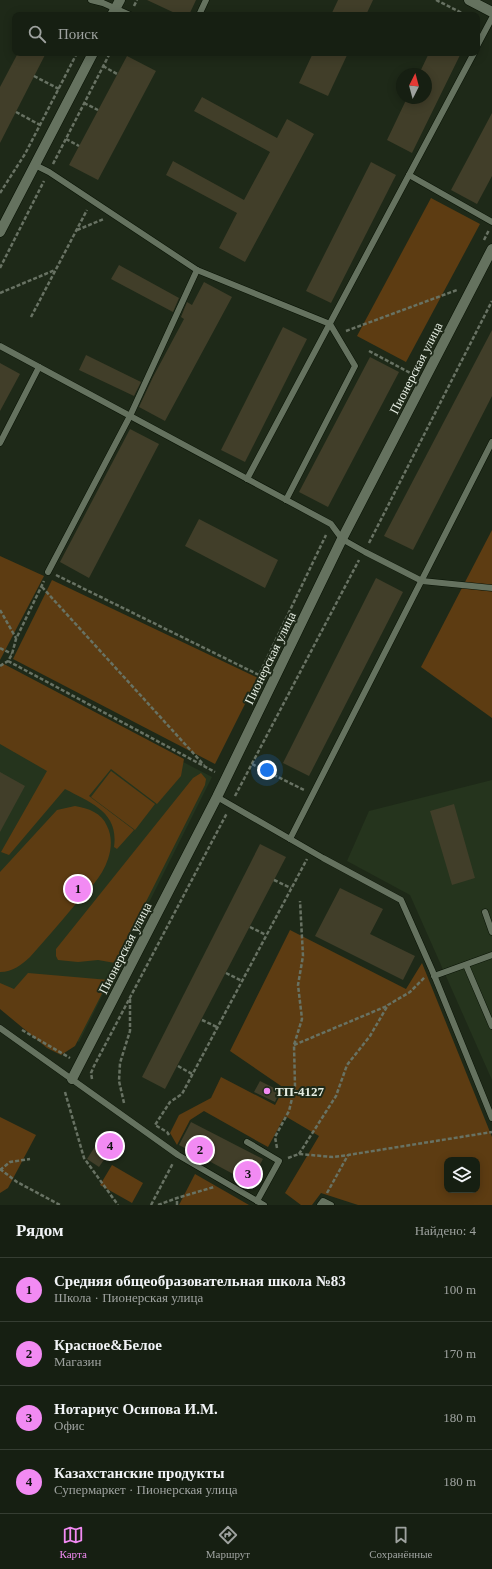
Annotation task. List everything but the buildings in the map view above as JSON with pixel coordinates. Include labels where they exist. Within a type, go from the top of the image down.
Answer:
[{"type":"street","points":[[469,0],[492,12]]},
{"type":"street","points":[[0,232],[91,56]]},
{"type":"street","name":"Пионерская улица","points":[[72,1079],[217,797],[342,539],[492,249]]},
{"type":"lane","points":[[90,0],[116,8]]},
{"type":"lane","points":[[200,12],[206,0]]},
{"type":"lane","points":[[480,40],[492,18]]},
{"type":"lane","points":[[247,479],[472,56]]},
{"type":"lane","points":[[35,165],[49,172],[197,270],[330,324],[355,366],[286,500]]},
{"type":"lane","points":[[408,175],[492,222]]},
{"type":"lane","points":[[48,572],[130,416],[197,270]]},
{"type":"lane","points":[[0,346],[331,524],[342,539],[422,581],[492,588]]},
{"type":"lane","points":[[0,443],[39,367]]},
{"type":"lane","points":[[290,840],[492,442]]},
{"type":"lane","points":[[217,797],[290,840],[401,900],[433,973],[492,1118]]},
{"type":"lane","points":[[485,912],[492,932]]},
{"type":"lane","points":[[433,973],[466,965],[492,955]]},
{"type":"lane","points":[[466,965],[492,1026]]},
{"type":"lane","points":[[0,1028],[178,1155],[264,1205]]},
{"type":"lane","points":[[247,1142],[279,1161],[257,1201]]},
{"type":"lane","points":[[322,1203],[331,1205]]},
{"type":"path","points":[[436,0],[460,12]]},
{"type":"path","points":[[0,193],[25,154],[76,56]]},
{"type":"path","points":[[0,268],[108,56]]},
{"type":"path","points":[[103,66],[117,74]]},
{"type":"path","points":[[34,76],[59,89]]},
{"type":"path","points":[[84,103],[98,110]]},
{"type":"path","points":[[16,112],[40,125]]},
{"type":"path","points":[[66,139],[79,146]]},
{"type":"path","points":[[31,317],[92,200]]},
{"type":"path","points":[[76,231],[114,215]]},
{"type":"path","points":[[0,293],[56,270]]},
{"type":"path","points":[[336,334],[458,290]]},
{"type":"path","points":[[92,1079],[92,1073],[130,997],[358,561],[365,552],[492,301]]},
{"type":"path","points":[[369,351],[414,375]]},
{"type":"path","points":[[0,666],[8,660],[12,654],[16,639],[48,572],[259,675],[331,524]]},
{"type":"path","points":[[42,587],[204,765]]},
{"type":"path","points":[[0,610],[16,639]]},
{"type":"path","points":[[0,648],[12,654]]},
{"type":"path","points":[[8,660],[216,772]]},
{"type":"path","points":[[252,764],[310,793]]},
{"type":"path","points":[[155,1125],[170,1102],[182,1094],[311,851]]},
{"type":"path","points":[[274,880],[291,888]]},
{"type":"path","points":[[300,901],[302,956],[298,985],[302,1019],[294,1045],[295,1086],[289,1111],[275,1137],[279,1161],[299,1154],[333,1157],[492,1132]]},
{"type":"path","points":[[250,927],[266,935]]},
{"type":"path","points":[[226,973],[242,981]]},
{"type":"path","points":[[294,1045],[388,1006],[410,992],[433,973]]},
{"type":"path","points":[[124,1103],[119,1081],[120,1063],[130,1031],[130,997]]},
{"type":"path","points":[[299,1154],[336,1096],[347,1065],[370,1036],[388,1006]]},
{"type":"path","points":[[202,1020],[217,1027]]},
{"type":"path","points":[[20,1028],[80,1064],[92,1073]]},
{"type":"path","points":[[178,1066],[192,1074]]},
{"type":"path","points":[[65,1092],[84,1158],[118,1205]]},
{"type":"path","points":[[151,1205],[178,1155]]},
{"type":"path","points":[[322,1203],[348,1155]]},
{"type":"path","points":[[30,1160],[10,1162],[0,1170],[17,1182],[60,1205]]},
{"type":"path","points":[[158,1205],[227,1184]]},
{"type":"path","points":[[177,1198],[177,1205]]},
{"type":"shaded area","points":[[431,198],[480,224],[406,362],[357,336]]},
{"type":"shaded area","points":[[492,530],[492,718],[421,667]]},
{"type":"shaded area","points":[[0,556],[44,576],[0,660]]},
{"type":"shaded area","points":[[52,580],[258,678],[215,764],[13,659]]},
{"type":"shaded area","points":[[2,663],[184,759],[181,776],[157,804],[111,769],[89,796],[134,830],[117,849],[114,847],[112,825],[108,817],[93,804],[65,789],[9,855],[1,852],[47,771],[0,744],[0,668]]},
{"type":"shaded area","points":[[0,667],[212,777],[79,1042],[0,1001]]},
{"type":"shaded area","points":[[111,771],[155,804],[135,830],[91,797]]},
{"type":"shaded area","points":[[201,773],[206,779],[205,785],[115,963],[98,960],[78,962],[58,960],[56,956],[56,949],[193,778]]},
{"type":"shaded area","points":[[492,780],[492,1080],[410,895],[347,861],[369,811]]},
{"type":"shaded area","points":[[75,806],[85,808],[98,814],[105,821],[110,834],[111,846],[105,866],[94,884],[30,957],[13,969],[0,972],[0,872],[57,810]]},
{"type":"shaded area","points":[[290,930],[406,989],[422,963],[492,1137],[492,1205],[358,1205],[321,1193],[312,1205],[301,1205],[285,1193],[319,1136],[285,1116],[268,1147],[204,1111],[190,1120],[177,1145],[170,1133],[179,1115],[211,1098],[221,1077],[275,1105],[284,1088],[230,1051]]},
{"type":"shaded area","points":[[28,973],[109,980],[75,1046],[61,1055],[47,1048],[0,1009],[0,983],[14,989]]},
{"type":"shaded area","points":[[0,1117],[36,1135],[8,1188],[0,1193]]},
{"type":"shaded area","points":[[112,1165],[143,1183],[132,1203],[100,1185]]},
{"type":"shaded area","points":[[195,1174],[249,1205],[179,1205]]},
{"type":"place","name":"Средняя общеобразовательная школа №83","points":[[78,889]]},
{"type":"place","name":"ТП-4127","points":[[267,1091]]},
{"type":"place","name":"Казахстанские продукты","points":[[110,1146]]},
{"type":"place","name":"Красное&Белое","points":[[200,1150]]},
{"type":"place","name":"Нотариус Осипова И.М.","points":[[248,1174]]}]
